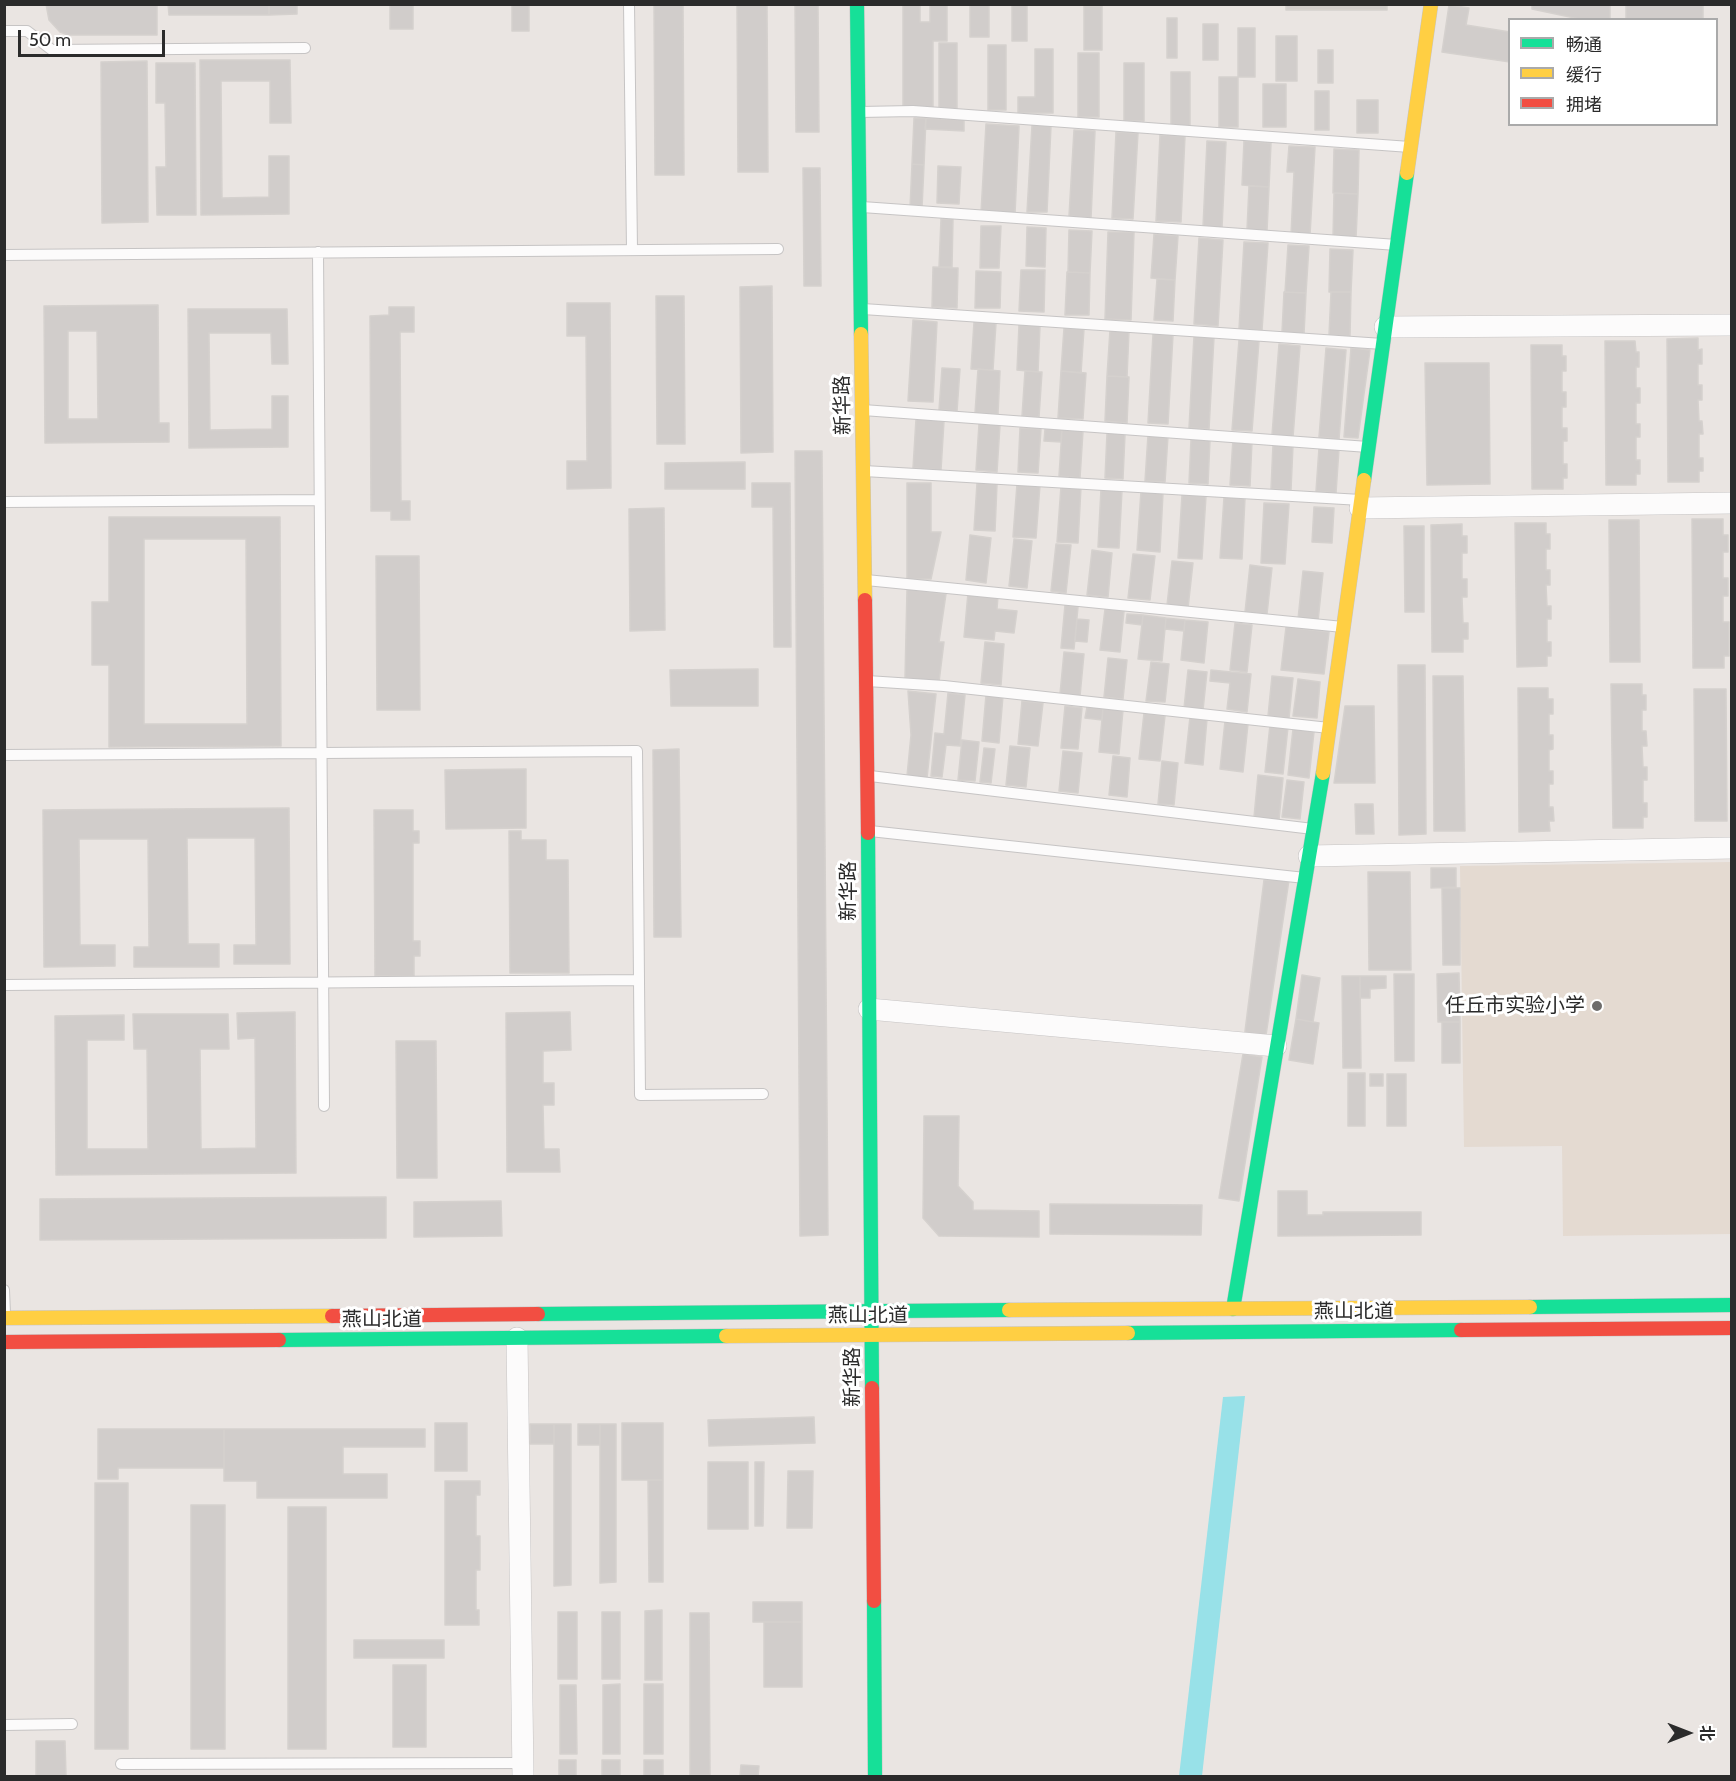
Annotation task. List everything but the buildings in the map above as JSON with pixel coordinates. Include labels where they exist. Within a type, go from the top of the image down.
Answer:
[{"type":"main road","name":"新华路","points":[[857,4],[868,831],[875,1776]]},
{"type":"main road","points":[[1233,1309],[1329,728],[1431,4]]},
{"type":"main road","name":"燕山北道","points":[[5,1318],[1731,1305]]},
{"type":"main road","name":"燕山北道","points":[[4,1342],[1731,1328]]},
{"type":"street","points":[[1384,335],[1731,325]]},
{"type":"street","points":[[1360,504],[1731,503]]},
{"type":"street","points":[[1309,856],[1731,848]]},
{"type":"street","points":[[869,1008],[1276,1046]]},
{"type":"street","points":[[517,1338],[523,1770]]},
{"type":"lane","points":[[629,4],[632,250]]},
{"type":"lane","points":[[4,31],[27,31],[52,50],[305,48]]},
{"type":"lane","points":[[858,112],[925,112],[1411,147]]},
{"type":"lane","points":[[860,207],[1397,245]]},
{"type":"lane","points":[[4,255],[778,249]]},
{"type":"lane","points":[[318,252],[324,1106]]},
{"type":"lane","points":[[861,309],[1384,335]]},
{"type":"lane","points":[[862,410],[1368,447]]},
{"type":"lane","points":[[863,471],[1360,504]]},
{"type":"lane","points":[[4,502],[320,500]]},
{"type":"lane","points":[[865,580],[1343,627]]},
{"type":"lane","points":[[866,681],[944,686],[1329,728]]},
{"type":"lane","points":[[4,755],[638,751],[640,1095],[762,1094]]},
{"type":"lane","points":[[867,776],[1313,829]]},
{"type":"lane","points":[[868,831],[1305,878]]},
{"type":"lane","points":[[4,985],[639,980]]},
{"type":"lane","points":[[4,1290],[5,1318]]},
{"type":"lane","points":[[4,1725],[72,1724]]},
{"type":"lane","points":[[121,1764],[523,1770]]},
{"type":"shaded area","name":"任丘市实验小学","points":[[1731,862],[1731,1234],[1563,1236],[1562,1146],[1464,1147],[1460,866]]},
{"type":"water","points":[[1245,1396],[1202,1776],[1179,1776],[1223,1397]]},
{"type":"traffic: fast","points":[[857,4],[861,334]]},
{"type":"traffic: fast","points":[[1364,480],[1407,173]]},
{"type":"traffic: fast","points":[[1233,1309],[1323,773]]},
{"type":"traffic: fast","points":[[868,833],[872,1388]]},
{"type":"traffic: fast","points":[[1530,1307],[1732,1305]]},
{"type":"traffic: fast","points":[[538,1314],[1009,1310]]},
{"type":"traffic: fast","points":[[1128,1333],[1461,1330]]},
{"type":"traffic: fast","points":[[279,1340],[726,1336]]},
{"type":"traffic: fast","points":[[874,1601],[875,1776]]},
{"type":"traffic: slow","points":[[1407,173],[1431,4]]},
{"type":"traffic: slow","points":[[861,334],[865,600]]},
{"type":"traffic: slow","points":[[1323,773],[1364,480]]},
{"type":"traffic: slow","points":[[1009,1310],[1530,1307]]},
{"type":"traffic: slow","points":[[4,1318],[332,1316]]},
{"type":"traffic: slow","points":[[726,1336],[1128,1333]]},
{"type":"traffic: jam","points":[[865,600],[868,833]]},
{"type":"traffic: jam","points":[[332,1316],[538,1314]]},
{"type":"traffic: jam","points":[[1461,1330],[1732,1328]]},
{"type":"traffic: jam","points":[[4,1342],[279,1340]]},
{"type":"traffic: jam","points":[[872,1388],[874,1601]]},
{"type":"place","name":"任丘市实验小学","points":[[1597,1006]]}]
